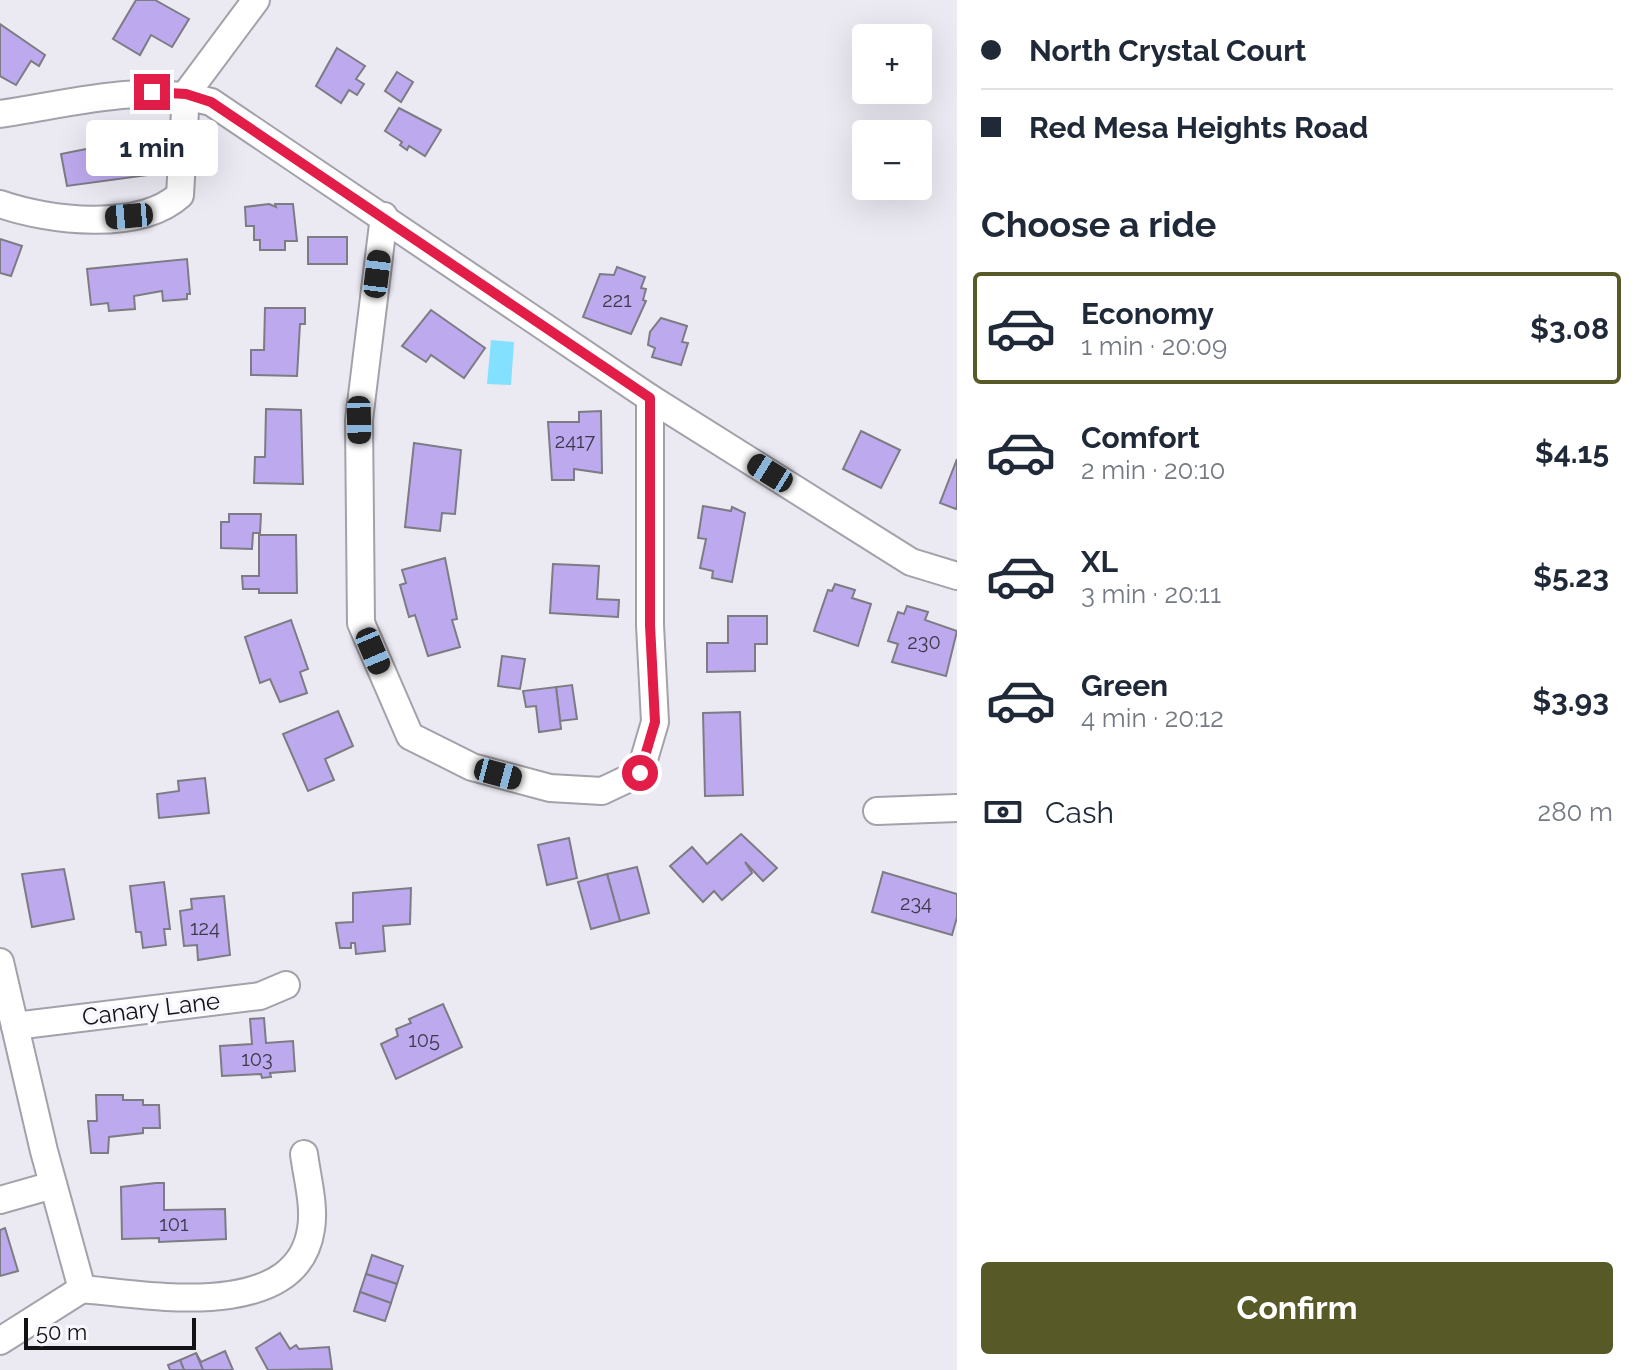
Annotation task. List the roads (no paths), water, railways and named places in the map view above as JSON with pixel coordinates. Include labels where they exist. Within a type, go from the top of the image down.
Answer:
[{"type":"street","points":[[0,204],[22,211],[86,219],[151,214],[166,208],[180,195],[186,94],[256,0]]},
{"type":"street","points":[[0,114],[152,92],[186,94],[211,102],[650,398],[911,562],[957,576]]},
{"type":"street","points":[[384,216],[359,420],[361,623],[410,736],[472,767],[550,788],[602,791],[640,773],[655,722],[650,625],[650,398]]},
{"type":"street","points":[[877,811],[957,808]]},
{"type":"street","points":[[0,962],[53,1185],[82,1289]]},
{"type":"street","name":"Canary Lane","points":[[15,1026],[260,996],[286,985]]},
{"type":"street","points":[[0,1341],[82,1289],[203,1299],[274,1282],[299,1258],[308,1242],[312,1225],[304,1154]]},
{"type":"street","points":[[0,1200],[53,1185]]},
{"type":"water","points":[[491,340],[514,342],[511,385],[487,384]]}]
